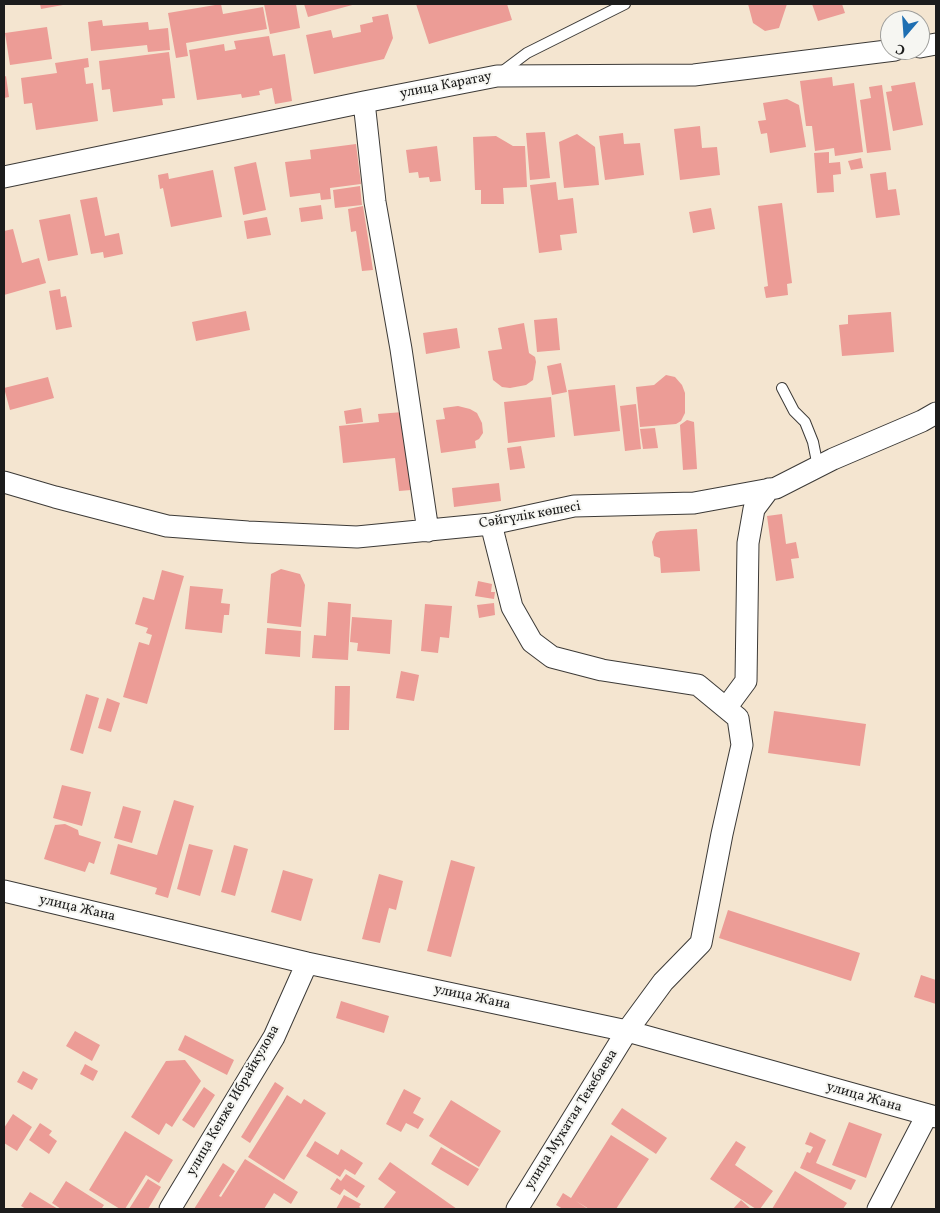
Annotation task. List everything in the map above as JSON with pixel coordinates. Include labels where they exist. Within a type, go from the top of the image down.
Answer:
[{"type":"street","name":"улица Каратау","points":[[4,177],[497,76],[694,75],[880,52]]},
{"type":"street","points":[[364,102],[375,202],[401,349],[428,531]]},
{"type":"street","name":"Сәйгүлік көшесі","points":[[4,482],[167,526],[357,537],[491,524],[574,506],[694,502],[776,488],[936,413]]},
{"type":"street","points":[[726,708],[746,681],[748,544],[754,509],[769,489]]},
{"type":"street","name":"улица Мукатая Текебаева","points":[[491,524],[512,607],[532,642],[552,657],[594,668],[698,685],[738,718],[742,745],[722,834],[701,943],[663,982],[627,1031],[517,1209]]},
{"type":"street","name":"улица Жана","points":[[4,892],[307,963],[627,1031],[932,1116]]},
{"type":"street","name":"улица Кенже Ибрайкулова","points":[[170,1209],[274,1036],[307,963]]},
{"type":"street","points":[[878,1209],[932,1116]]},
{"type":"lane","points":[[497,76],[527,53],[626,4]]},
{"type":"lane","points":[[782,388],[794,411],[806,422],[814,442],[818,467]]},
{"type":"building","points":[[40,4],[63,4],[63,5],[41,9]]},
{"type":"building","points":[[221,4],[223,14],[263,7],[267,29],[186,43],[188,56],[176,58],[168,13]]},
{"type":"building","points":[[264,4],[296,4],[300,28],[270,34]]},
{"type":"building","points":[[304,4],[356,4],[308,17]]},
{"type":"building","points":[[416,4],[507,4],[512,20],[429,44]]},
{"type":"building","points":[[748,4],[787,4],[779,28],[765,31],[753,23]]},
{"type":"building","points":[[812,4],[842,4],[845,13],[818,21]]},
{"type":"building","points":[[388,14],[393,38],[384,59],[314,74],[306,35],[331,30],[333,38],[361,32],[360,25],[373,22],[372,17]]},
{"type":"building","points":[[102,20],[103,26],[148,22],[149,30],[168,28],[170,50],[148,52],[147,45],[91,51],[88,22]]},
{"type":"building","points":[[47,27],[52,59],[10,65],[5,33]]},
{"type":"building","points":[[269,36],[273,56],[285,54],[292,101],[275,104],[272,88],[259,91],[260,95],[242,98],[241,94],[197,100],[189,50],[224,44],[225,51],[236,49],[234,41]]},
{"type":"building","points":[[169,52],[175,98],[162,99],[163,105],[113,112],[110,89],[102,90],[99,61]]},
{"type":"building","points":[[88,58],[89,67],[84,68],[86,84],[93,83],[98,121],[36,130],[32,103],[24,104],[21,78],[57,73],[55,63]]},
{"type":"building","points":[[6,76],[9,97],[4,98],[4,77]]},
{"type":"building","points":[[832,77],[833,86],[854,83],[863,152],[835,156],[834,148],[815,151],[812,126],[806,126],[800,81]]},
{"type":"building","points":[[915,82],[923,125],[893,131],[886,92],[892,91],[891,86]]},
{"type":"building","points":[[882,85],[891,150],[867,153],[860,100],[871,98],[869,87]]},
{"type":"building","points":[[787,99],[799,105],[806,147],[770,153],[767,133],[761,134],[758,121],[766,120],[763,103]]},
{"type":"building","points":[[700,126],[702,148],[717,147],[720,175],[680,180],[674,129]]},
{"type":"building","points":[[545,132],[550,178],[530,180],[526,133]]},
{"type":"building","points":[[623,133],[624,144],[640,143],[644,175],[605,180],[599,136]]},
{"type":"building","points":[[577,134],[595,147],[599,185],[564,188],[559,142]]},
{"type":"building","points":[[496,136],[513,146],[525,146],[527,187],[503,188],[504,204],[481,204],[481,190],[475,190],[473,137]]},
{"type":"building","points":[[356,144],[361,184],[330,188],[331,199],[321,200],[320,193],[290,197],[285,162],[311,159],[310,150]]},
{"type":"building","points":[[437,146],[441,181],[430,182],[429,177],[419,178],[418,172],[409,173],[406,150]]},
{"type":"building","points":[[829,152],[829,163],[840,162],[841,174],[833,175],[834,192],[817,193],[814,153]]},
{"type":"building","points":[[861,158],[863,168],[851,170],[848,161]]},
{"type":"building","points":[[256,162],[266,210],[243,215],[234,167]]},
{"type":"building","points":[[213,170],[222,217],[171,227],[163,188],[160,189],[158,175],[168,173],[169,179]]},
{"type":"building","points":[[886,172],[888,190],[896,189],[900,215],[876,218],[870,174]]},
{"type":"building","points":[[556,182],[558,200],[573,198],[577,233],[560,235],[562,250],[539,253],[530,185]]},
{"type":"building","points":[[360,186],[362,205],[335,208],[333,190]]},
{"type":"building","points":[[97,197],[105,236],[119,233],[123,254],[104,258],[103,252],[91,254],[80,200]]},
{"type":"building","points":[[782,203],[792,283],[787,284],[788,295],[766,298],[764,287],[768,286],[758,206]]},
{"type":"building","points":[[321,205],[323,219],[301,222],[299,208]]},
{"type":"building","points":[[363,206],[373,270],[362,271],[356,231],[351,232],[348,209]]},
{"type":"building","points":[[711,208],[715,229],[693,233],[689,212]]},
{"type":"building","points":[[70,214],[78,255],[48,261],[39,220]]},
{"type":"building","points":[[267,217],[271,235],[247,239],[244,221]]},
{"type":"building","points":[[13,229],[22,263],[39,258],[46,283],[4,295],[4,231]]},
{"type":"building","points":[[60,289],[61,297],[66,296],[72,327],[56,330],[49,291]]},
{"type":"building","points":[[246,311],[250,330],[196,341],[192,322]]},
{"type":"building","points":[[891,312],[894,352],[842,356],[839,325],[848,324],[848,315]]},
{"type":"building","points":[[557,318],[560,350],[537,352],[534,320]]},
{"type":"building","points":[[524,323],[529,353],[535,357],[536,362],[533,380],[526,385],[510,388],[502,387],[493,380],[488,351],[502,349],[498,328]]},
{"type":"building","points":[[457,328],[460,348],[426,354],[423,333]]},
{"type":"building","points":[[561,363],[567,392],[552,395],[547,366]]},
{"type":"building","points":[[666,375],[675,377],[682,385],[685,393],[685,413],[681,421],[676,424],[640,427],[636,387],[654,385]]},
{"type":"building","points":[[48,377],[54,398],[10,410],[4,388]]},
{"type":"building","points":[[615,385],[620,431],[574,436],[568,390]]},
{"type":"building","points":[[551,397],[555,437],[508,443],[504,402]]},
{"type":"building","points":[[636,404],[641,449],[625,451],[620,406]]},
{"type":"building","points":[[458,406],[477,413],[482,423],[483,433],[475,441],[476,448],[441,453],[436,420],[445,419],[443,408]]},
{"type":"building","points":[[361,408],[363,422],[346,424],[344,411]]},
{"type":"building","points":[[403,412],[411,490],[399,491],[395,458],[343,463],[339,426],[379,422],[378,414]]},
{"type":"building","points":[[687,420],[694,422],[697,469],[683,470],[680,425]]},
{"type":"building","points":[[655,428],[658,448],[643,449],[640,429]]},
{"type":"building","points":[[521,446],[525,468],[510,470],[507,448]]},
{"type":"building","points":[[499,483],[501,501],[454,507],[452,488]]},
{"type":"building","points":[[782,514],[786,544],[796,542],[799,558],[791,559],[794,578],[776,581],[767,516]]},
{"type":"building","points":[[697,529],[700,571],[661,573],[660,558],[654,556],[652,542],[656,533],[660,531]]},
{"type":"building","points":[[281,569],[300,574],[305,585],[301,627],[267,623],[271,574]]},
{"type":"building","points":[[162,570],[184,576],[147,704],[123,697],[139,642],[149,645],[152,635],[146,633],[148,628],[135,624],[143,597],[154,600]]},
{"type":"building","points":[[478,581],[492,584],[491,592],[495,592],[494,599],[475,596]]},
{"type":"building","points":[[190,586],[223,589],[221,603],[230,604],[229,615],[224,615],[222,633],[185,629]]},
{"type":"building","points":[[328,602],[351,604],[348,660],[312,658],[314,635],[326,636]]},
{"type":"building","points":[[494,603],[495,615],[479,618],[477,605]]},
{"type":"building","points":[[425,604],[452,606],[449,638],[440,637],[438,653],[421,651]]},
{"type":"building","points":[[352,617],[392,620],[390,654],[357,651],[358,643],[350,642]]},
{"type":"building","points":[[267,628],[301,631],[300,657],[265,654]]},
{"type":"building","points":[[401,671],[419,675],[414,701],[396,698]]},
{"type":"building","points":[[335,686],[350,686],[349,730],[334,730]]},
{"type":"building","points":[[86,694],[99,698],[83,754],[70,750]]},
{"type":"building","points":[[107,698],[120,703],[111,732],[98,728]]},
{"type":"building","points":[[774,711],[866,724],[860,766],[768,753]]},
{"type":"building","points":[[62,785],[91,792],[82,826],[53,818]]},
{"type":"building","points":[[174,800],[194,806],[168,898],[155,894],[157,888],[110,874],[118,844],[157,855]]},
{"type":"building","points":[[123,806],[141,811],[132,843],[114,838]]},
{"type":"building","points":[[65,824],[78,830],[79,835],[101,842],[94,864],[89,862],[85,872],[44,859],[55,825]]},
{"type":"building","points":[[189,844],[213,850],[200,896],[177,889]]},
{"type":"building","points":[[234,845],[248,849],[235,896],[221,892]]},
{"type":"building","points":[[451,860],[475,867],[451,957],[427,951]]},
{"type":"building","points":[[283,870],[313,879],[301,921],[271,912]]},
{"type":"building","points":[[379,874],[403,881],[396,910],[389,908],[380,943],[362,939]]},
{"type":"building","points":[[728,910],[860,953],[851,981],[719,938]]},
{"type":"building","points":[[921,975],[936,980],[936,1004],[914,997]]},
{"type":"building","points":[[341,1001],[389,1016],[384,1033],[336,1018]]},
{"type":"building","points":[[75,1031],[100,1045],[92,1061],[66,1046]]},
{"type":"building","points":[[185,1035],[234,1060],[227,1075],[178,1050]]},
{"type":"building","points":[[185,1060],[201,1081],[172,1127],[166,1123],[159,1135],[131,1117],[166,1061]]},
{"type":"building","points":[[85,1064],[98,1071],[93,1081],[80,1074]]},
{"type":"building","points":[[23,1071],[38,1079],[32,1090],[17,1082]]},
{"type":"building","points":[[275,1082],[284,1088],[250,1143],[241,1137]]},
{"type":"building","points":[[204,1087],[215,1095],[194,1128],[182,1120]]},
{"type":"building","points":[[404,1089],[421,1098],[413,1113],[424,1119],[418,1129],[406,1123],[401,1132],[386,1124]]},
{"type":"building","points":[[287,1095],[301,1104],[304,1099],[326,1113],[284,1180],[248,1157]]},
{"type":"building","points":[[451,1100],[501,1131],[479,1167],[429,1136]]},
{"type":"building","points":[[622,1108],[667,1138],[656,1154],[611,1124]]},
{"type":"building","points":[[13,1114],[32,1127],[17,1151],[4,1143],[4,1128]]},
{"type":"building","points":[[849,1122],[882,1134],[866,1178],[832,1165]]},
{"type":"building","points":[[40,1123],[52,1131],[49,1135],[57,1141],[49,1154],[29,1140]]},
{"type":"building","points":[[125,1131],[173,1160],[159,1183],[146,1175],[125,1209],[120,1209],[89,1190]]},
{"type":"building","points":[[810,1132],[826,1140],[816,1163],[856,1180],[851,1190],[800,1168],[807,1152],[810,1153],[813,1147],[805,1144]]},
{"type":"building","points":[[611,1135],[649,1159],[616,1209],[589,1209],[576,1201],[588,1209],[563,1209],[556,1205],[563,1193],[571,1198]]},
{"type":"building","points":[[315,1141],[338,1155],[341,1149],[363,1163],[355,1175],[345,1169],[340,1177],[306,1156]]},
{"type":"building","points":[[736,1141],[746,1147],[735,1165],[773,1191],[760,1209],[756,1209],[710,1179]]},
{"type":"building","points":[[441,1147],[479,1169],[468,1186],[431,1164]]},
{"type":"building","points":[[245,1159],[298,1192],[291,1204],[274,1193],[264,1209],[194,1209],[223,1163],[235,1171],[219,1196],[221,1197]]},
{"type":"building","points":[[390,1162],[457,1209],[383,1209],[396,1192],[378,1179]]},
{"type":"building","points":[[795,1171],[847,1203],[843,1209],[772,1209]]},
{"type":"building","points":[[346,1174],[365,1186],[357,1198],[344,1189],[340,1195],[330,1189],[337,1178],[341,1181]]},
{"type":"building","points":[[148,1179],[161,1187],[148,1209],[129,1209]]},
{"type":"building","points":[[66,1181],[104,1205],[102,1208],[105,1209],[61,1209],[52,1203]]},
{"type":"building","points":[[30,1192],[58,1209],[26,1209],[21,1206]]},
{"type":"building","points":[[344,1195],[361,1204],[359,1207],[362,1209],[336,1209]]},
{"type":"building","points":[[741,1200],[751,1209],[733,1209]]}]
